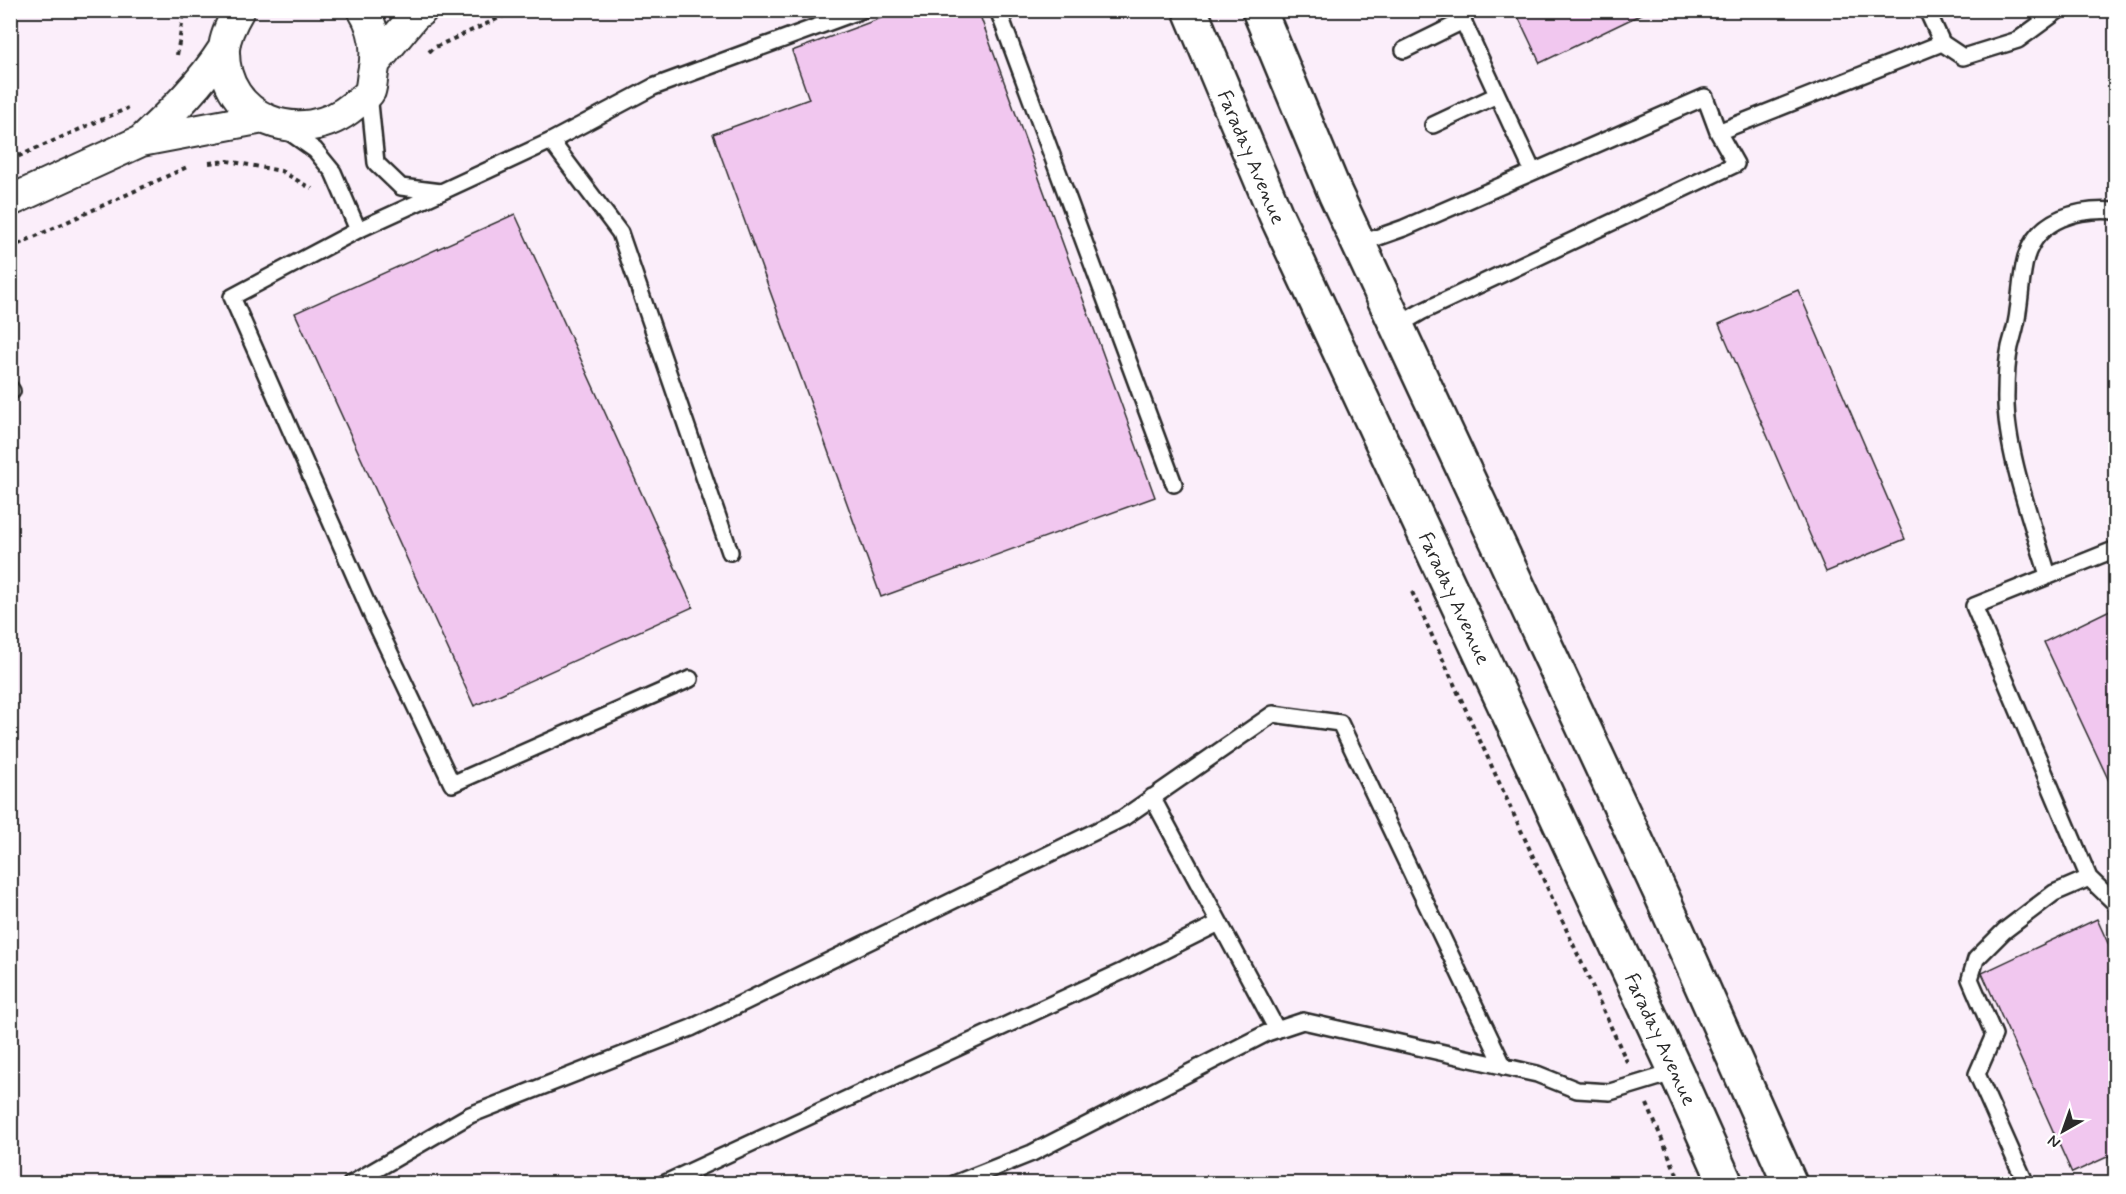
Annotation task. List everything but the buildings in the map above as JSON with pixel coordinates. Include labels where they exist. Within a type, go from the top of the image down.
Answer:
[{"type":"street","points":[[141,141],[188,96],[210,69],[224,48],[238,10]]},
{"type":"street","points":[[10,201],[141,141],[271,122],[306,128],[341,116],[369,93],[375,63],[375,37],[363,10]]},
{"type":"street","points":[[375,63],[414,16],[422,10]]},
{"type":"street","name":"Faraday Avenue","points":[[1190,10],[1276,215],[1677,1072],[1726,1184]]},
{"type":"street","points":[[1258,10],[1359,244],[1662,894],[1791,1184]]},
{"type":"street","points":[[224,48],[229,79],[242,102],[271,122]]},
{"type":"lane","points":[[690,680],[452,784],[371,613],[232,297],[358,231],[551,141],[653,87],[862,10]]},
{"type":"lane","points":[[998,10],[1174,484]]},
{"type":"lane","points":[[1927,10],[1942,43],[1963,57],[2018,40],[2059,10]]},
{"type":"lane","points":[[1404,50],[1461,16],[1533,172]]},
{"type":"lane","points":[[1718,132],[1942,43]]},
{"type":"lane","points":[[369,93],[376,163],[401,187],[441,192]]},
{"type":"lane","points":[[1433,124],[1497,95]]},
{"type":"lane","points":[[1359,244],[1404,228],[1705,97],[1718,132],[1736,164],[1421,312],[1397,326]]},
{"type":"lane","points":[[271,122],[315,150],[333,172],[358,231]]},
{"type":"lane","points":[[551,141],[620,233],[730,552]]},
{"type":"lane","points":[[2048,575],[2025,500],[2008,432],[2006,394],[2010,348],[2016,329],[2021,283],[2026,257],[2036,235],[2052,222],[2074,213],[2099,209],[2115,211]]},
{"type":"lane","points":[[2115,549],[1974,606],[2089,878],[2115,904]]},
{"type":"lane","points":[[351,1184],[470,1115],[691,1028],[1123,818],[1273,714],[1340,723],[1504,1067]]},
{"type":"lane","points":[[1152,797],[1277,1030]]},
{"type":"lane","points":[[2026,1184],[1977,1074],[1994,1035],[1970,979],[1976,959],[2004,931],[2054,893],[2089,878]]},
{"type":"lane","points":[[663,1184],[1124,971],[1219,923]]},
{"type":"lane","points":[[954,1184],[1032,1153],[1266,1033],[1303,1021],[1551,1078],[1578,1090],[1611,1092],[1677,1072]]},
{"type":"path","points":[[176,59],[183,18],[182,10]]},
{"type":"path","points":[[426,55],[433,48],[517,10]]},
{"type":"path","points":[[10,160],[131,106]]},
{"type":"path","points":[[203,164],[228,161],[281,171],[312,189]]},
{"type":"path","points":[[10,248],[191,165]]},
{"type":"shaded area","points":[[11,11],[2115,11],[2115,1183],[11,1183]]}]
